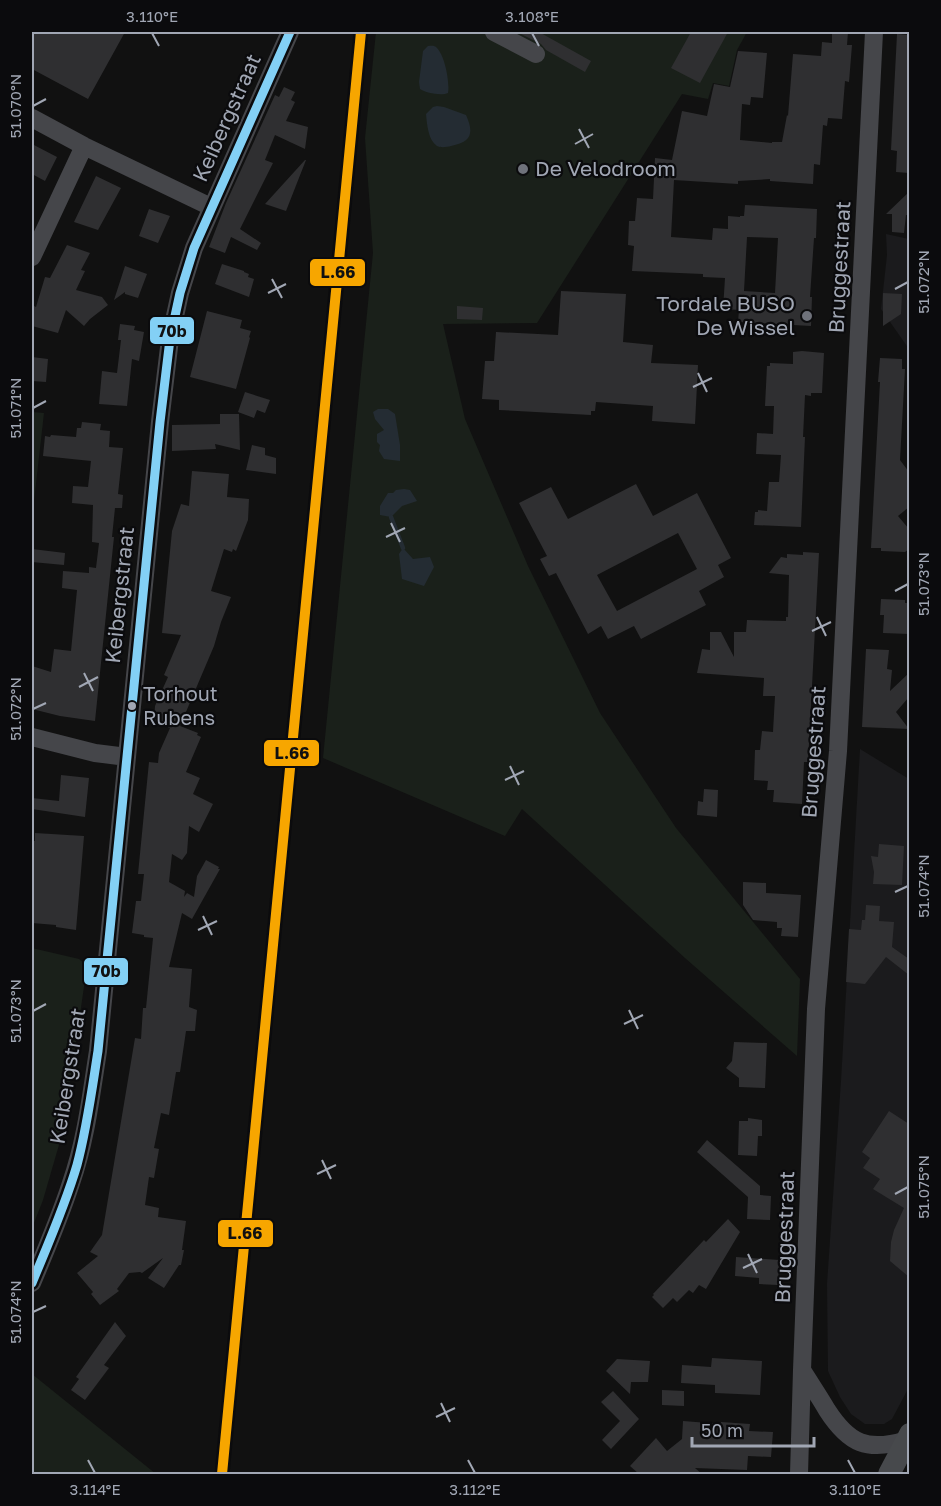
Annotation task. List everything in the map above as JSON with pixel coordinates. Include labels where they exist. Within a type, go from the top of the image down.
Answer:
[{"type":"main road","points":[[889,1474],[908,1436]]},
{"type":"street","name":"Keibergstraat","points":[[32,1283],[72,1181],[87,1121],[98,1051],[170,339],[180,293],[194,248],[290,32]]},
{"type":"street","points":[[494,32],[536,54]]},
{"type":"street","name":"Bruggestraat","points":[[799,1474],[816,1009],[837,752],[874,32]]},
{"type":"street","points":[[32,118],[84,146],[212,207]]},
{"type":"street","points":[[32,257],[84,146]]},
{"type":"street","points":[[32,737],[95,753],[127,758]]},
{"type":"street","points":[[802,1370],[837,1425],[852,1438],[871,1445],[885,1444],[908,1436]]},
{"type":"shaded area","points":[[376,32],[747,32],[737,50],[729,86],[713,83],[708,99],[682,94],[537,323],[443,324],[465,419],[528,566],[600,713],[676,828],[800,979],[797,1056],[685,958],[522,809],[505,836],[323,758],[373,253],[365,138]]},
{"type":"shaded area","points":[[428,46],[436,47],[445,63],[448,93],[434,94],[420,89],[423,51]]},
{"type":"shaded area","points":[[437,106],[466,115],[470,127],[467,139],[446,147],[439,147],[434,143],[428,132],[426,114]]},
{"type":"shaded area","points":[[886,234],[909,239],[909,349],[881,309],[887,255]]},
{"type":"shaded area","points":[[378,409],[388,409],[395,414],[400,461],[384,459],[379,451],[377,434],[384,430],[375,419],[373,412]]},
{"type":"shaded area","points":[[32,412],[44,413],[34,501],[32,500]]},
{"type":"shaded area","points":[[404,489],[410,490],[417,501],[402,506],[391,517],[380,515],[380,506],[388,493]]},
{"type":"shaded area","points":[[403,548],[413,559],[430,557],[434,567],[424,586],[402,579],[399,554]]},
{"type":"shaded area","points":[[860,749],[909,779],[909,1387],[892,1419],[884,1424],[865,1424],[851,1414],[828,1371],[827,1284]]},
{"type":"shaded area","points":[[32,948],[79,959],[86,965],[86,973],[63,1131],[43,1200],[32,1228]]},
{"type":"shaded area","points":[[32,1374],[156,1474],[32,1474]]},
{"type":"building","points":[[32,32],[125,32],[88,99],[32,69]]},
{"type":"building","points":[[517,32],[539,32],[591,61],[585,72],[546,50],[541,44]]},
{"type":"building","points":[[691,32],[728,32],[700,83],[671,68]]},
{"type":"building","points":[[832,32],[848,32],[847,45],[852,45],[849,82],[845,81],[842,119],[828,118],[827,126],[823,125],[820,165],[814,164],[813,184],[770,181],[770,179],[738,181],[738,184],[674,180],[671,237],[712,240],[713,228],[728,229],[728,216],[744,216],[745,205],[817,209],[810,297],[812,297],[811,326],[738,322],[739,310],[723,309],[725,278],[703,277],[703,274],[632,271],[634,246],[628,245],[629,221],[635,221],[637,198],[653,199],[655,158],[672,160],[682,111],[707,116],[714,84],[730,87],[738,51],[767,53],[763,98],[751,97],[750,105],[742,104],[740,140],[782,142],[788,116],[793,54],[821,56],[822,42],[832,43]],"holes":[[[747,237],[778,238],[775,293],[744,291]]]},
{"type":"building","points":[[897,34],[909,35],[909,173],[896,172],[897,151],[891,150]]},
{"type":"building","points":[[284,87],[295,92],[291,100],[295,102],[286,121],[308,127],[305,149],[275,135],[265,160],[273,163],[240,229],[261,243],[257,250],[231,237],[225,253],[209,247],[226,203],[275,95],[279,97]]},
{"type":"building","points":[[32,144],[57,157],[45,181],[32,174]]},
{"type":"building","points":[[305,160],[286,211],[265,204]]},
{"type":"building","points":[[96,176],[121,188],[98,230],[74,222]]},
{"type":"building","points":[[909,192],[909,215],[906,215],[904,233],[892,232],[892,214],[886,214]]},
{"type":"building","points":[[149,209],[170,216],[158,243],[139,236]]},
{"type":"building","points":[[67,245],[90,253],[81,270],[85,271],[76,290],[102,297],[108,305],[84,326],[66,310],[58,333],[32,326],[32,305],[36,307],[45,277],[50,278]]},
{"type":"building","points":[[222,264],[244,271],[249,274],[248,277],[254,279],[249,297],[215,284]]},
{"type":"building","points":[[125,266],[147,274],[138,298],[125,294],[125,292],[114,300]]},
{"type":"building","points":[[561,291],[626,294],[623,342],[653,345],[651,363],[698,365],[695,424],[652,421],[653,406],[596,402],[595,411],[591,411],[591,415],[499,410],[499,400],[482,399],[485,361],[494,361],[496,332],[558,335]]},
{"type":"building","points":[[883,293],[902,294],[901,314],[883,326]]},
{"type":"building","points":[[457,306],[483,308],[482,320],[457,319]]},
{"type":"building","points":[[207,311],[242,320],[240,328],[251,331],[236,389],[190,377]]},
{"type":"building","points":[[120,324],[135,326],[134,330],[144,332],[139,361],[132,359],[127,406],[99,404],[102,371],[117,373],[121,340],[118,340]]},
{"type":"building","points":[[793,352],[824,353],[822,393],[805,395],[801,527],[754,525],[755,512],[767,511],[769,482],[779,482],[781,455],[756,454],[757,433],[773,434],[774,406],[765,406],[767,366],[770,366],[770,363],[793,364]]},
{"type":"building","points":[[32,357],[48,359],[46,382],[32,381]]},
{"type":"building","points":[[880,358],[902,359],[902,369],[905,369],[900,460],[909,472],[909,507],[898,516],[909,529],[909,549],[905,552],[881,551],[881,548],[871,548]]},
{"type":"building","points":[[245,392],[270,400],[265,413],[257,410],[254,418],[238,412]]},
{"type":"building","points":[[220,414],[239,414],[240,450],[215,444],[216,449],[172,451],[172,425],[220,424]]},
{"type":"building","points":[[82,422],[101,424],[100,430],[110,431],[109,447],[123,448],[118,494],[123,495],[122,508],[115,508],[95,721],[32,709],[32,666],[51,672],[54,649],[71,651],[77,590],[62,588],[63,571],[89,573],[89,567],[96,568],[99,543],[92,542],[93,505],[72,503],[73,486],[88,487],[91,461],[43,456],[45,436],[76,437],[77,428],[81,428]]},
{"type":"building","points":[[252,445],[265,448],[265,455],[276,458],[276,474],[246,470]]},
{"type":"building","points":[[192,471],[229,474],[227,497],[249,499],[248,520],[236,551],[224,549],[211,591],[231,597],[214,646],[180,726],[198,733],[197,735],[201,737],[186,772],[200,778],[193,794],[213,804],[199,832],[189,826],[187,853],[182,860],[172,854],[169,882],[185,891],[184,897],[187,893],[194,897],[197,876],[206,860],[220,869],[192,919],[182,913],[169,967],[192,969],[189,1007],[197,1010],[195,1031],[186,1031],[180,1072],[176,1072],[169,1115],[161,1113],[154,1148],[159,1149],[154,1178],[149,1177],[145,1205],[159,1208],[158,1217],[186,1221],[182,1250],[184,1250],[181,1265],[164,1288],[148,1278],[163,1258],[142,1273],[129,1273],[117,1289],[119,1291],[100,1305],[91,1294],[93,1292],[77,1273],[98,1256],[90,1252],[102,1235],[135,1038],[141,1039],[143,1008],[146,1008],[153,938],[132,933],[136,901],[141,901],[144,874],[138,874],[149,762],[158,763],[159,753],[170,728],[154,721],[155,706],[168,677],[164,675],[181,635],[162,633],[172,531],[181,504],[189,506]]},
{"type":"building","points":[[636,484],[653,516],[697,493],[731,558],[718,565],[724,577],[699,591],[706,605],[641,639],[634,626],[608,639],[601,626],[588,634],[556,573],[549,576],[540,559],[547,556],[519,503],[551,487],[568,519]],"holes":[[[678,533],[697,569],[617,611],[597,575]]]},
{"type":"building","points":[[32,549],[65,553],[64,565],[32,562]]},
{"type":"building","points":[[803,552],[819,553],[808,762],[804,762],[802,804],[773,802],[774,790],[767,790],[768,781],[754,780],[755,750],[760,750],[762,731],[773,732],[775,696],[763,696],[764,678],[697,673],[702,649],[710,650],[710,632],[721,632],[734,657],[734,632],[746,632],[747,620],[786,621],[789,575],[769,573],[781,557],[787,558],[787,554],[803,555]]},
{"type":"building","points":[[881,599],[905,600],[905,603],[909,603],[909,634],[883,633],[884,615],[880,615]]},
{"type":"building","points":[[866,649],[889,650],[887,669],[892,670],[890,691],[909,673],[909,697],[896,712],[909,729],[862,727]]},
{"type":"building","points":[[61,775],[89,778],[85,817],[32,809],[32,798],[59,801]]},
{"type":"building","points":[[704,789],[718,790],[717,817],[697,815],[698,801],[703,802]]},
{"type":"building","points":[[35,833],[84,836],[76,930],[32,923],[32,841],[35,841]]},
{"type":"building","points":[[879,844],[904,846],[902,885],[873,884],[874,872],[871,856],[878,857]]},
{"type":"building","points":[[743,882],[766,883],[766,893],[801,895],[798,937],[781,936],[782,928],[777,928],[777,922],[753,920],[743,905]]},
{"type":"building","points":[[866,905],[880,906],[879,921],[894,922],[892,947],[909,959],[909,975],[886,957],[865,984],[846,982],[849,929],[861,930],[862,920],[865,920]]},
{"type":"building","points":[[734,1042],[767,1043],[765,1088],[739,1087],[739,1078],[726,1068],[732,1061]]},
{"type":"building","points":[[889,1111],[909,1124],[909,1277],[890,1261],[894,1230],[904,1208],[873,1189],[880,1179],[863,1168],[870,1158],[862,1152]]},
{"type":"building","points":[[748,1118],[762,1120],[762,1136],[758,1136],[757,1156],[738,1155],[739,1121],[748,1121]]},
{"type":"building","points":[[707,1140],[760,1186],[760,1195],[771,1196],[770,1220],[747,1219],[748,1197],[697,1152]]},
{"type":"building","points":[[728,1219],[740,1232],[706,1289],[699,1285],[693,1293],[689,1290],[677,1302],[673,1298],[663,1308],[652,1297],[653,1294],[704,1240],[706,1242]]},
{"type":"building","points":[[736,1257],[779,1260],[778,1285],[759,1284],[759,1278],[735,1276]]},
{"type":"building","points":[[115,1322],[126,1336],[104,1365],[109,1368],[85,1400],[71,1390],[79,1379],[76,1377]]},
{"type":"building","points":[[712,1358],[762,1361],[760,1395],[715,1393],[715,1385],[681,1383],[682,1365],[711,1367]]},
{"type":"building","points":[[617,1359],[650,1361],[648,1382],[631,1382],[630,1394],[606,1371]]},
{"type":"building","points":[[662,1390],[684,1391],[684,1406],[662,1405]]},
{"type":"building","points":[[613,1391],[639,1419],[611,1449],[602,1440],[620,1421],[601,1402]]},
{"type":"building","points":[[683,1421],[750,1424],[749,1431],[773,1432],[771,1457],[748,1456],[747,1470],[695,1468],[702,1474],[639,1474],[630,1466],[656,1438],[667,1451],[682,1439]]},
{"type":"waterway","points":[[391,517],[403,548]]},
{"type":"transit line","name":"70b","points":[[32,1283],[62,1210],[77,1165],[98,1051],[170,339],[180,293],[194,248],[290,32]]},
{"type":"transit line","name":"L.66","points":[[222,1474],[361,32]]},
{"type":"place","name":"De Velodroom","points":[[523,169]]},
{"type":"place","name":"Tordale BUSO De Wissel","points":[[807,316]]},
{"type":"place","name":"Torhout Rubens","points":[[132,706]]}]
